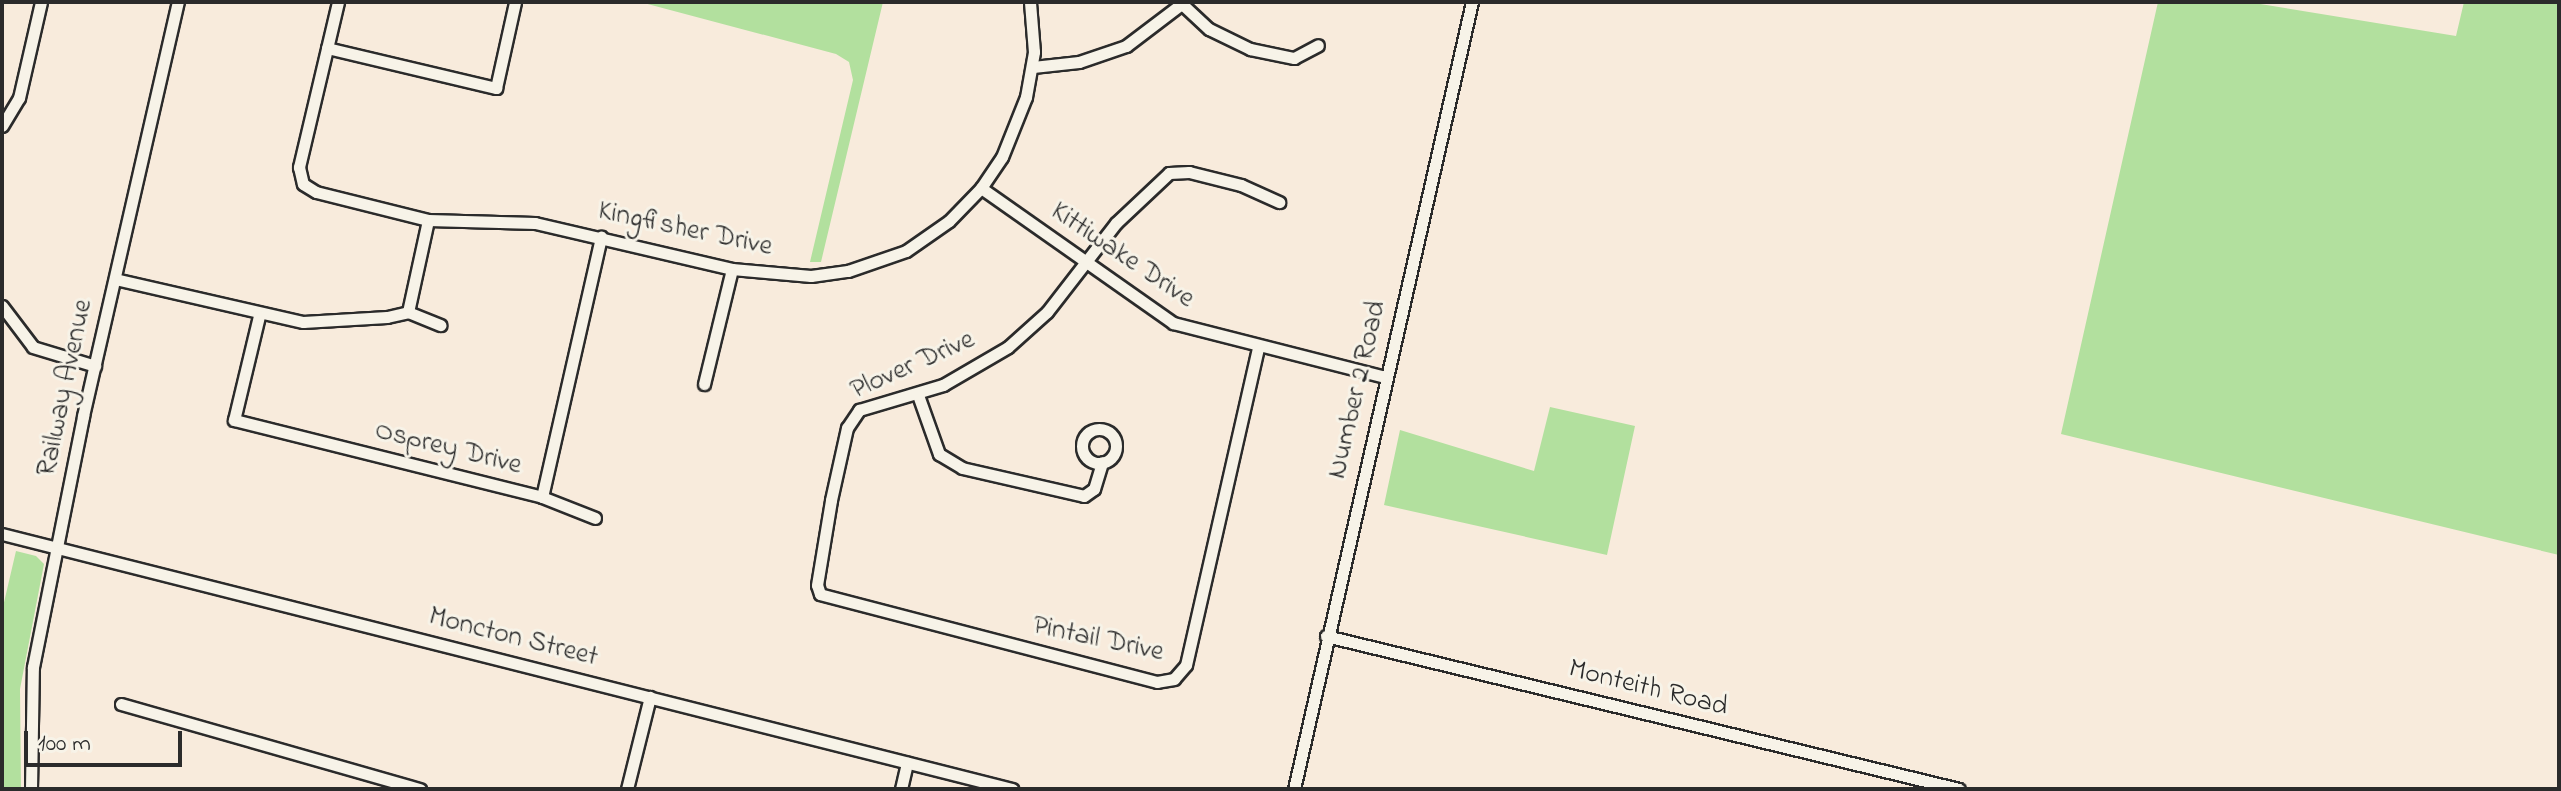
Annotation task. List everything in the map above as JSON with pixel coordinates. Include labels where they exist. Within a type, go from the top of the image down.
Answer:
[{"type":"street","points":[[2,126],[19,98],[41,2]]},
{"type":"street","name":"Railway Avenue","points":[[31,789],[31,686],[95,366],[178,2]]},
{"type":"street","points":[[338,2],[327,48],[496,88],[515,2]]},
{"type":"street","name":"Kingfisher Drive","points":[[327,48],[299,167],[303,184],[316,192],[428,220],[535,223],[732,269],[811,276],[873,263],[906,251],[949,221],[981,188],[1016,127],[1033,67],[1030,2]]},
{"type":"street","name":"Number 2 Road","points":[[1294,789],[1326,636],[1472,2]]},
{"type":"street","points":[[1033,67],[1079,62],[1126,46],[1183,3],[1209,29],[1250,49],[1294,58],[1318,45]]},
{"type":"street","name":"Plover Drive","points":[[820,594],[818,574],[847,428],[859,410],[918,395],[1008,347],[1047,312],[1116,223],[1169,173],[1241,185],[1279,202]]},
{"type":"street","name":"Kittiwake Drive","points":[[981,188],[1173,323],[1258,348],[1385,377]]},
{"type":"street","points":[[408,312],[428,220]]},
{"type":"street","name":"Osprey Drive","points":[[259,316],[234,420],[542,497],[601,237]]},
{"type":"street","points":[[704,384],[732,269]]},
{"type":"street","points":[[115,279],[259,316],[353,321],[408,312],[440,325]]},
{"type":"street","points":[[2,306],[33,347],[95,366]]},
{"type":"street","name":"Pintail Drive","points":[[820,594],[1157,682],[1174,679],[1186,665],[1258,348]]},
{"type":"street","points":[[918,395],[939,454],[962,468],[1084,496],[1094,489],[1102,462]]},
{"type":"street","points":[[542,497],[595,518]]},
{"type":"street","name":"Moncton Street","points":[[2,534],[1012,789]]},
{"type":"street","name":"Monteith Road","points":[[1326,636],[1959,789]]},
{"type":"street","points":[[627,789],[650,697]]},
{"type":"street","points":[[121,704],[374,783],[420,789]]},
{"type":"street","points":[[901,789],[907,763]]},
{"type":"green space","points":[[640,2],[883,2],[821,262],[810,262],[853,80],[849,62],[836,54]]},
{"type":"green space","points":[[2158,2],[2248,2],[2456,36],[2464,2],[2559,2],[2559,555],[2061,434]]},
{"type":"green space","points":[[1550,407],[1635,426],[1607,555],[1384,505],[1400,430],[1534,471]]},
{"type":"green space","points":[[16,551],[36,556],[44,564],[20,689],[21,789],[2,789],[2,611]]}]
